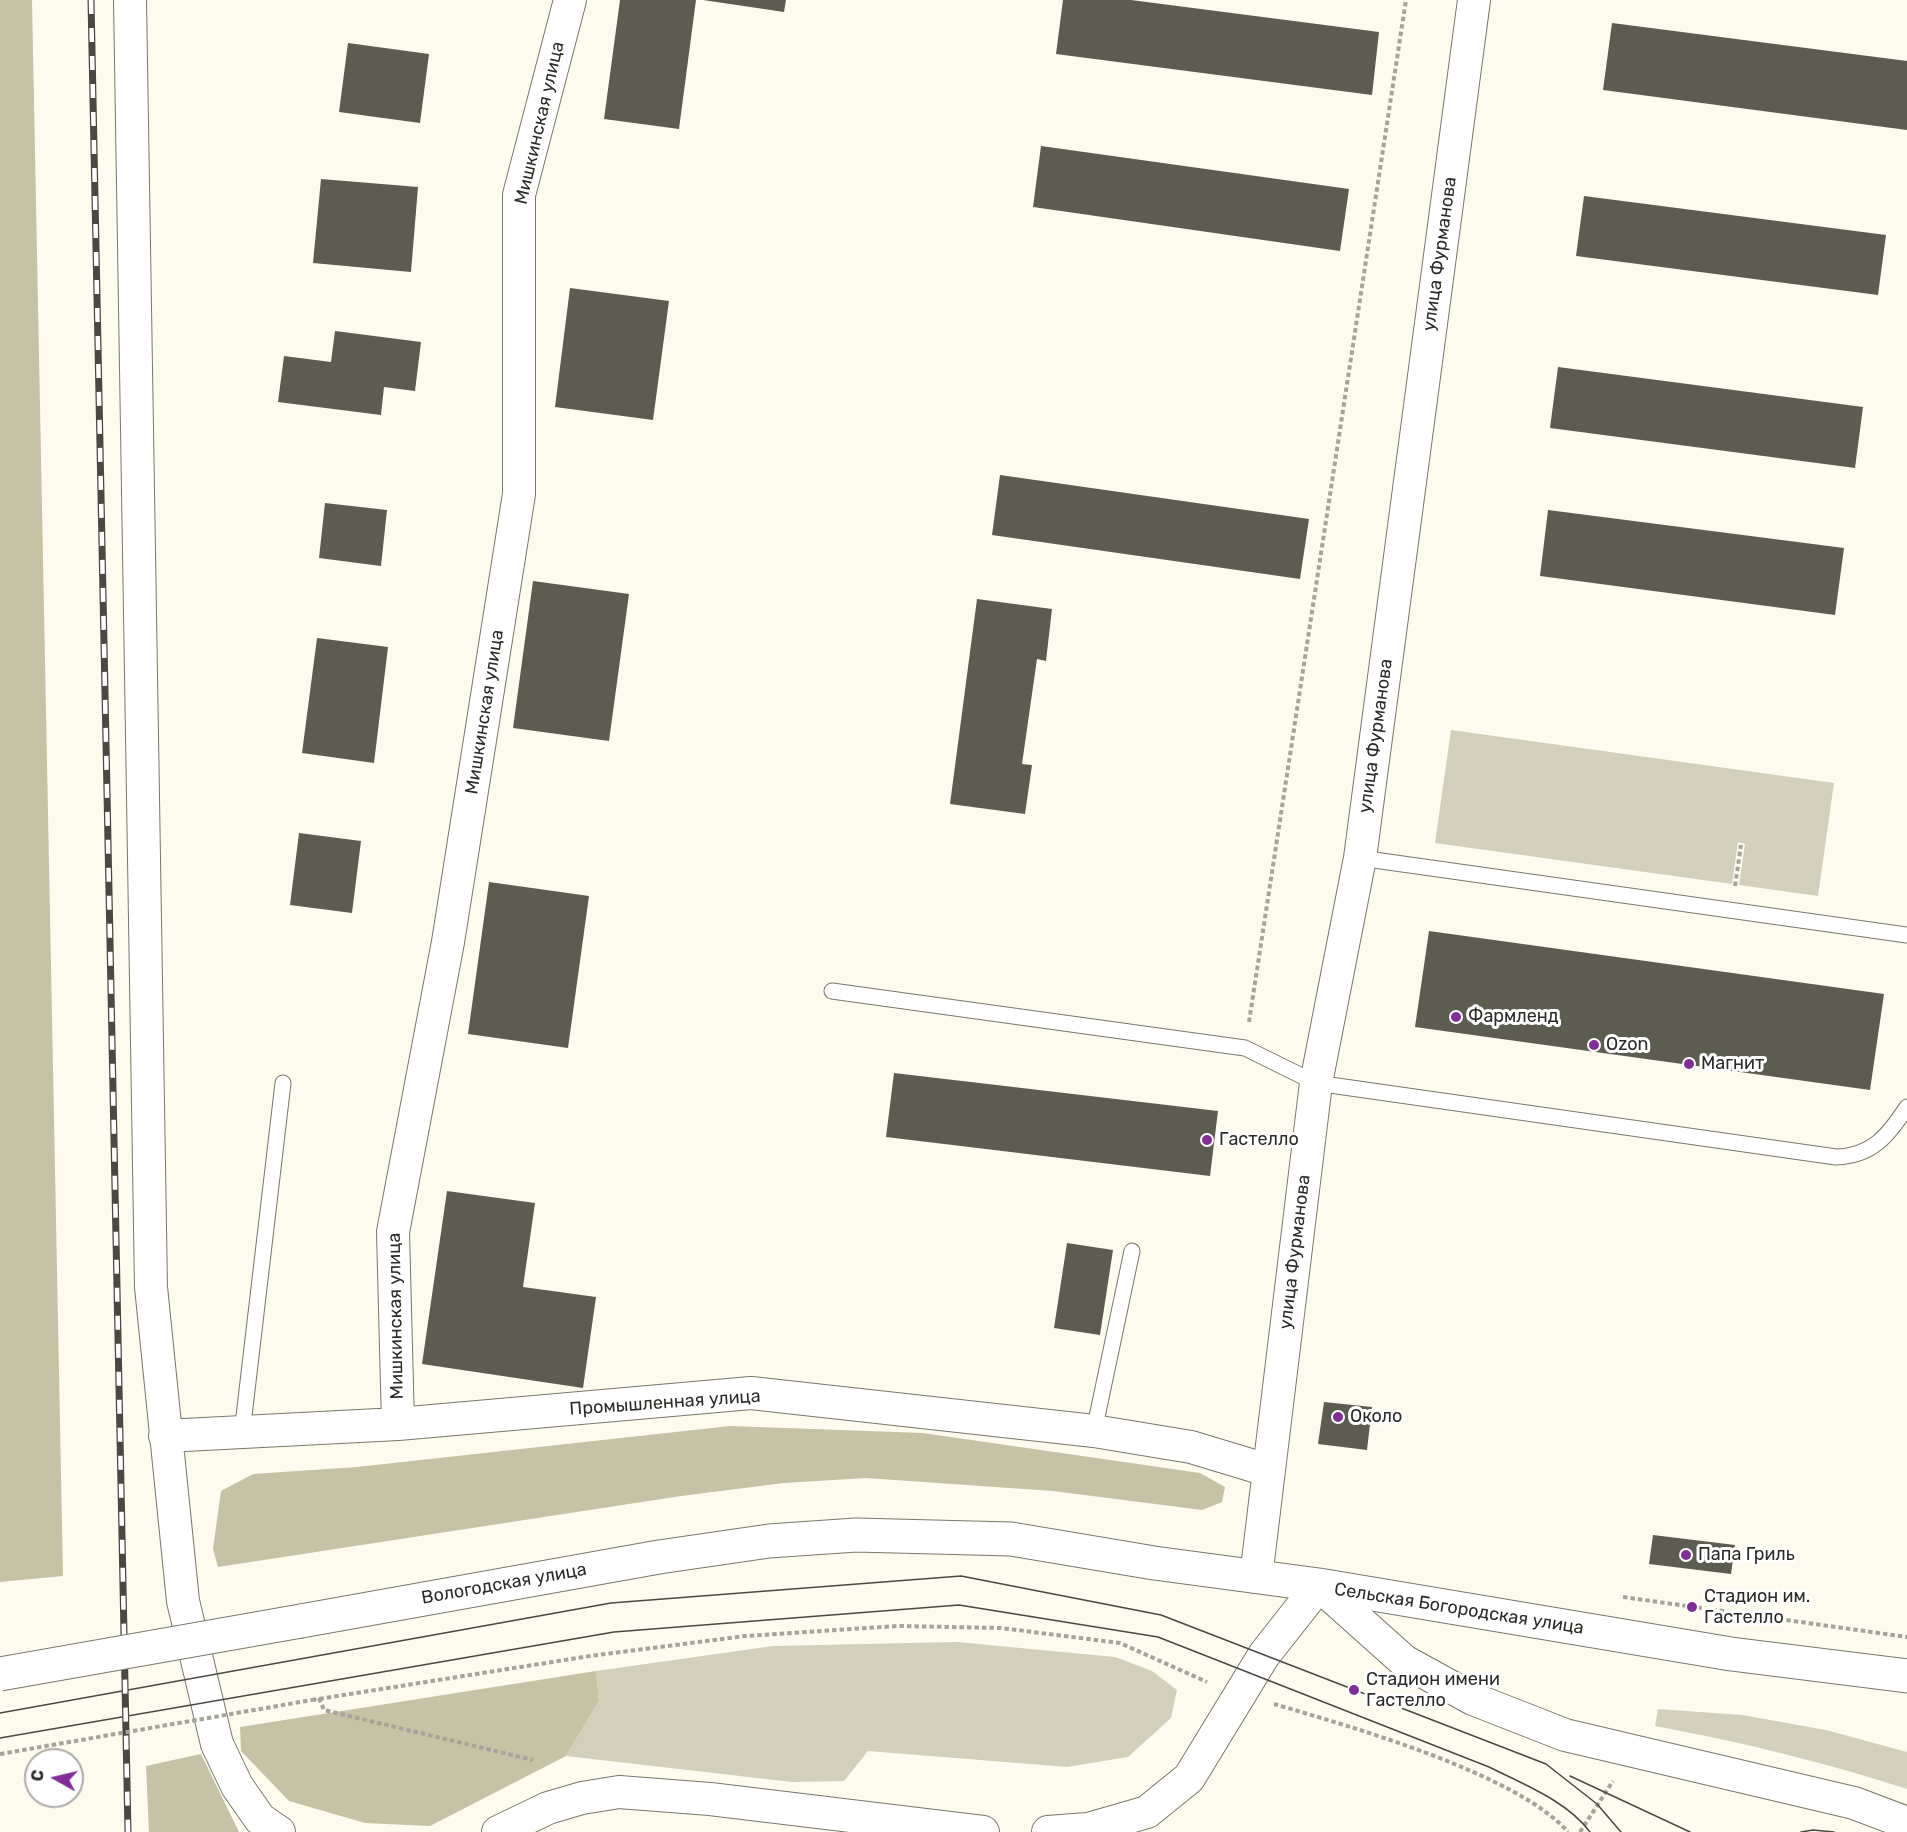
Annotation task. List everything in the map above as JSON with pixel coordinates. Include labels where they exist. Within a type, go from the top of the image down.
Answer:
[{"type":"main road","name":"Вологодская улица","points":[[0,1674],[659,1557],[769,1541],[856,1535],[1011,1539]]},
{"type":"main road","name":"Сельская Богородская улица","points":[[1011,1539],[1319,1585],[1731,1654],[1907,1676]]},
{"type":"street","points":[[130,0],[151,1287],[183,1601],[217,1744],[237,1786],[260,1819],[279,1832]]},
{"type":"street","name":"Мишкинская улица","points":[[398,1424],[393,1232],[448,942],[519,494],[519,195],[570,0]]},
{"type":"street","name":"улица Фурманова","points":[[1256,1576],[1267,1470],[1316,1083],[1360,858],[1474,0]]},
{"type":"street","name":"Промышленная улица","points":[[165,1436],[398,1424],[751,1393],[1094,1431],[1191,1448],[1267,1470]]},
{"type":"street","points":[[1048,1832],[1088,1829],[1147,1812],[1189,1778],[1264,1655],[1319,1585],[1404,1661],[1473,1699],[1565,1735],[1854,1803],[1907,1823]]},
{"type":"street","points":[[498,1832],[548,1808],[582,1798],[619,1792],[710,1799],[983,1832]]},
{"type":"lane","points":[[1360,858],[1907,935]]},
{"type":"lane","points":[[832,991],[1245,1048],[1316,1083],[1836,1157],[1854,1155],[1873,1148],[1891,1131],[1907,1107]]},
{"type":"lane","points":[[242,1433],[283,1083]]},
{"type":"lane","points":[[1094,1431],[1132,1251]]},
{"type":"path","points":[[1245,1048],[1406,0]]},
{"type":"path","points":[[1732,910],[1741,845]]},
{"type":"path","points":[[1692,1607],[1907,1637]]},
{"type":"path","points":[[0,1754],[319,1698],[590,1656],[734,1637],[898,1626],[1001,1628],[1120,1643],[1189,1675]]},
{"type":"path","points":[[319,1698],[324,1710],[533,1760]]},
{"type":"path","points":[[1304,1713],[1409,1748],[1465,1770],[1517,1795],[1561,1824],[1568,1832]]},
{"type":"shaded area","points":[[0,0],[32,0],[63,1576],[0,1582]]},
{"type":"shaded area","points":[[1451,730],[1834,783],[1818,896],[1739,885],[1745,844],[1738,842],[1732,884],[1435,843]]},
{"type":"shaded area","points":[[730,1426],[923,1433],[1200,1473],[1225,1487],[1222,1502],[1202,1510],[1053,1491],[866,1478],[784,1483],[681,1496],[218,1567],[213,1549],[221,1491],[253,1474],[357,1467]]},
{"type":"shaded area","points":[[957,1642],[1115,1657],[1152,1671],[1177,1690],[1171,1718],[1128,1757],[1067,1767],[868,1751],[844,1781],[792,1782],[566,1756],[599,1701],[596,1671],[773,1646]]},
{"type":"shaded area","points":[[596,1671],[599,1701],[566,1756],[430,1826],[365,1823],[289,1801],[241,1751],[240,1727]]},
{"type":"shaded area","points":[[1658,1709],[1742,1715],[1826,1730],[1907,1752],[1907,1789],[1782,1753],[1655,1726]]},
{"type":"shaded area","points":[[201,1754],[239,1832],[149,1832],[146,1766]]},
{"type":"building","points":[[620,0],[696,0],[679,129],[604,119]]},
{"type":"building","points":[[703,0],[786,0],[784,12]]},
{"type":"building","points":[[1063,0],[1131,0],[1379,32],[1372,95],[1056,54]]},
{"type":"building","points":[[1612,23],[1907,61],[1907,130],[1603,90]]},
{"type":"building","points":[[348,43],[429,54],[420,123],[339,112]]},
{"type":"building","points":[[1041,146],[1349,189],[1340,251],[1033,207]]},
{"type":"building","points":[[321,179],[418,187],[411,272],[313,263]]},
{"type":"building","points":[[1584,196],[1886,235],[1878,295],[1576,256]]},
{"type":"building","points":[[570,288],[669,301],[653,420],[555,407]]},
{"type":"building","points":[[335,331],[421,342],[415,391],[384,387],[381,415],[278,402],[284,356],[331,362]]},
{"type":"building","points":[[1558,367],[1863,407],[1855,468],[1550,428]]},
{"type":"building","points":[[1000,475],[1309,519],[1300,579],[992,535]]},
{"type":"building","points":[[325,503],[387,510],[381,566],[319,558]]},
{"type":"building","points":[[1548,510],[1844,548],[1835,615],[1540,576]]},
{"type":"building","points":[[533,581],[629,594],[609,741],[513,728]]},
{"type":"building","points":[[977,599],[1052,609],[1046,661],[1037,659],[1022,764],[1032,765],[1025,814],[950,804]]},
{"type":"building","points":[[317,638],[388,647],[374,763],[302,753]]},
{"type":"building","points":[[299,833],[361,841],[352,913],[290,905]]},
{"type":"building","points":[[489,882],[589,896],[568,1048],[468,1034]]},
{"type":"building","points":[[1429,931],[1884,994],[1870,1090],[1415,1027]]},
{"type":"building","points":[[894,1073],[1218,1111],[1210,1176],[886,1137]]},
{"type":"building","points":[[447,1191],[535,1203],[523,1287],[596,1297],[583,1388],[422,1364]]},
{"type":"building","points":[[1067,1243],[1113,1250],[1100,1335],[1054,1328]]},
{"type":"building","points":[[1324,1402],[1372,1407],[1367,1450],[1318,1444]]},
{"type":"building","points":[[1653,1535],[1735,1545],[1731,1574],[1649,1564]]},
{"type":"tram line","points":[[0,1713],[611,1603],[961,1576],[1161,1615],[1546,1764],[1597,1804],[1621,1832]]},
{"type":"tram line","points":[[0,1738],[614,1632],[959,1605],[1158,1637],[1489,1767],[1557,1802],[1590,1832]]},
{"type":"tram line","points":[[1570,1776],[1690,1832]]},
{"type":"tram line","points":[[1801,1832],[1813,1830],[1834,1832]]},
{"type":"railway","points":[[91,0],[128,1832]]},
{"type":"place","name":"Фармленд","points":[[1456,1017]]},
{"type":"place","name":"Ozon","points":[[1594,1045]]},
{"type":"place","name":"Магнит","points":[[1689,1064]]},
{"type":"place","name":"Гастелло","points":[[1207,1140]]},
{"type":"place","name":"Около","points":[[1338,1417]]},
{"type":"place","name":"Папа Гриль","points":[[1686,1555]]},
{"type":"place","name":"Стадион им. Гастелло","points":[[1692,1607]]},
{"type":"place","name":"Стадион имени Гастелло","points":[[1354,1690]]}]
